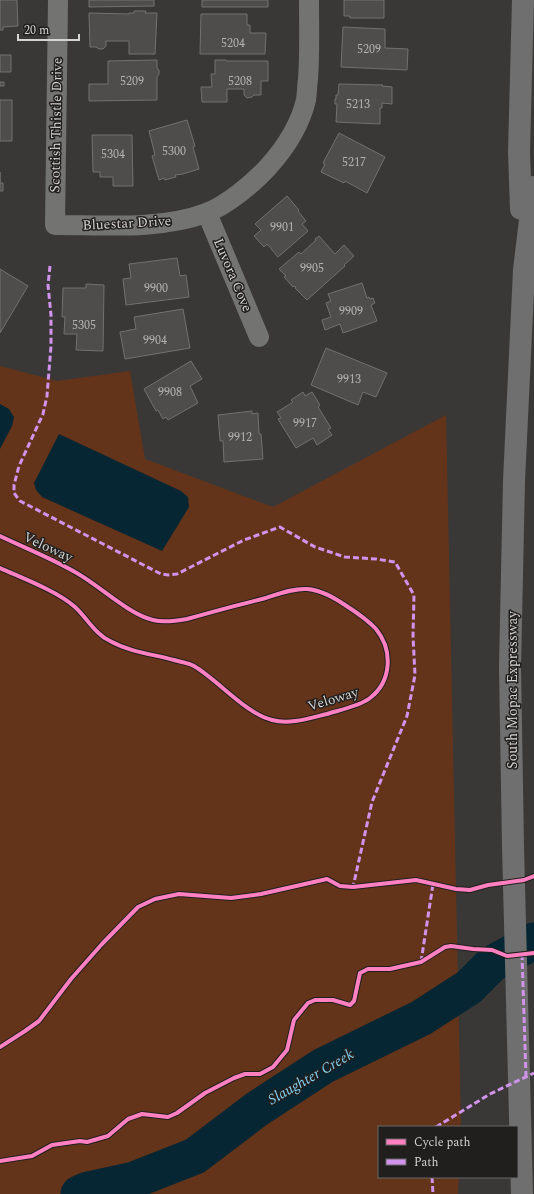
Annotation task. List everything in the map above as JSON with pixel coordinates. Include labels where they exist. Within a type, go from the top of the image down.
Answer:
[{"type":"highway","points":[[523,0],[519,152],[524,270]]},
{"type":"highway","name":"South Mopac Expressway","points":[[522,1194],[510,659],[514,481],[524,270],[534,187]]},
{"type":"street","name":"Scottish Thistle Drive","points":[[55,225],[58,0]]},
{"type":"street","name":"Bluestar Drive","points":[[55,225],[162,224],[207,213],[228,201],[246,188],[276,158],[299,121],[306,100],[309,63],[310,0]]},
{"type":"street","name":"Luvora Cove","points":[[207,213],[259,337]]},
{"type":"shaded area","points":[[0,366],[57,381],[130,371],[145,459],[273,507],[446,415],[461,1126],[378,1126],[378,1178],[459,1178],[458,1194],[0,1194]]},
{"type":"water","points":[[0,404],[9,409],[14,417],[12,426],[0,449]]},
{"type":"water","points":[[59,434],[181,491],[188,497],[189,507],[162,551],[42,497],[36,490],[34,483]]},
{"type":"building","points":[[0,0],[17,0],[18,26],[3,27],[3,30],[0,30]]},
{"type":"building","points":[[89,0],[154,0],[154,6],[89,7]]},
{"type":"building","points":[[202,0],[268,0],[268,7],[202,7]]},
{"type":"building","points":[[344,0],[384,0],[384,18],[350,18],[350,16],[344,16]]},
{"type":"building","points":[[134,11],[157,13],[155,54],[129,54],[129,41],[106,41],[106,46],[103,49],[90,47],[89,13],[129,14],[134,13]]},
{"type":"building","points":[[201,14],[247,14],[247,25],[250,25],[250,33],[266,33],[265,54],[200,54]]},
{"type":"building","points":[[343,27],[385,29],[385,48],[408,49],[407,70],[341,67]]},
{"type":"building","points":[[0,55],[11,55],[11,72],[0,72]]},
{"type":"building","points":[[157,60],[159,74],[157,77],[157,100],[89,101],[89,84],[108,84],[108,61]]},
{"type":"building","points":[[215,60],[268,61],[268,81],[261,81],[261,95],[254,95],[247,98],[244,95],[244,89],[227,89],[227,102],[202,102],[201,87],[212,87],[211,74],[215,74]]},
{"type":"building","points":[[0,82],[4,82],[4,86],[0,86]]},
{"type":"building","points":[[339,84],[383,85],[382,86],[392,87],[392,104],[382,103],[382,108],[380,108],[380,124],[336,122],[337,104],[335,104],[335,99],[336,95],[338,95]]},
{"type":"building","points":[[0,100],[12,100],[12,141],[0,141]]},
{"type":"building","points":[[187,120],[195,146],[193,147],[199,169],[175,175],[176,177],[159,180],[152,156],[155,155],[149,131]]},
{"type":"building","points":[[339,133],[385,157],[367,193],[345,181],[344,183],[321,172],[325,164],[323,163]]},
{"type":"building","points":[[92,135],[132,135],[133,186],[113,186],[113,177],[100,177],[100,172],[93,172]]},
{"type":"building","points":[[0,183],[3,183],[3,191],[0,191]]},
{"type":"building","points":[[287,196],[306,221],[302,224],[308,231],[278,257],[267,244],[264,247],[254,236],[261,230],[255,224]]},
{"type":"building","points":[[319,236],[335,254],[344,245],[354,256],[307,300],[295,288],[296,287],[293,287],[284,277],[286,276],[279,269],[299,252],[301,254]]},
{"type":"building","points":[[177,258],[180,276],[186,275],[189,297],[126,305],[123,279],[131,278],[129,264]]},
{"type":"building","points":[[0,269],[28,286],[0,333]]},
{"type":"building","points":[[362,283],[367,298],[373,298],[375,303],[371,305],[377,321],[343,333],[340,324],[325,330],[322,320],[331,317],[326,303],[331,301],[328,294]]},
{"type":"building","points":[[86,284],[104,285],[103,351],[76,350],[77,334],[64,334],[65,317],[62,317],[63,288],[86,288]]},
{"type":"building","points":[[183,309],[190,348],[125,359],[120,332],[136,329],[134,317]]},
{"type":"building","points":[[326,348],[387,373],[376,397],[363,392],[358,405],[311,385]]},
{"type":"building","points":[[191,361],[202,379],[190,386],[198,403],[168,420],[166,417],[163,419],[158,410],[156,411],[144,389]]},
{"type":"building","points":[[303,392],[305,396],[312,392],[320,405],[318,407],[331,428],[328,429],[332,435],[317,445],[313,438],[296,448],[278,419],[281,418],[277,412],[293,402],[291,400]]},
{"type":"building","points":[[252,411],[252,414],[258,413],[259,434],[261,434],[263,459],[224,462],[223,441],[220,441],[218,415]]},
{"type":"waterway","name":"Slaughter Creek","points":[[79,1194],[88,1190],[134,1180],[195,1156],[257,1109],[323,1066],[421,1018],[469,987],[492,964],[534,941]]},
{"type":"marked path","points":[[50,266],[48,285],[51,315],[51,346],[47,396],[43,414],[19,466],[14,485],[14,493],[20,501],[161,574],[177,574],[244,540],[280,527],[315,547],[345,557],[395,562],[414,595],[413,636],[415,675],[407,716],[372,802],[353,887]]},
{"type":"marked path","points":[[421,962],[433,884]]},
{"type":"marked path","points":[[522,954],[526,1077]]},
{"type":"marked path","points":[[438,1126],[490,1094],[534,1073]]},
{"type":"marked path","points":[[432,1178],[433,1194]]},
{"type":"cycle path","name":"Veloway","points":[[0,536],[66,567],[134,612],[143,617],[157,621],[187,619],[284,592],[301,589],[322,592],[336,599],[357,613],[376,629],[382,637],[385,646],[388,665],[386,674],[383,683],[377,691],[366,701],[355,706],[300,720],[286,722],[272,720],[252,711],[192,665],[133,650],[110,641],[91,626],[79,611],[68,601],[39,585],[0,568]]},
{"type":"cycle path","points":[[0,1047],[39,1021],[71,979],[102,944],[138,907],[155,899],[179,894],[231,898],[261,894],[327,879],[340,886],[353,887],[416,880],[456,889],[470,890],[488,885],[524,880],[534,876]]},
{"type":"cycle path","points":[[0,1161],[32,1156],[52,1145],[80,1141],[87,1142],[108,1136],[128,1119],[142,1114],[168,1117],[177,1113],[205,1093],[234,1078],[245,1074],[260,1074],[273,1067],[287,1050],[294,1020],[308,1003],[315,1000],[333,1000],[350,1005],[354,1001],[360,973],[368,969],[390,969],[421,962],[445,947],[451,946],[492,950],[507,956],[534,953]]}]
